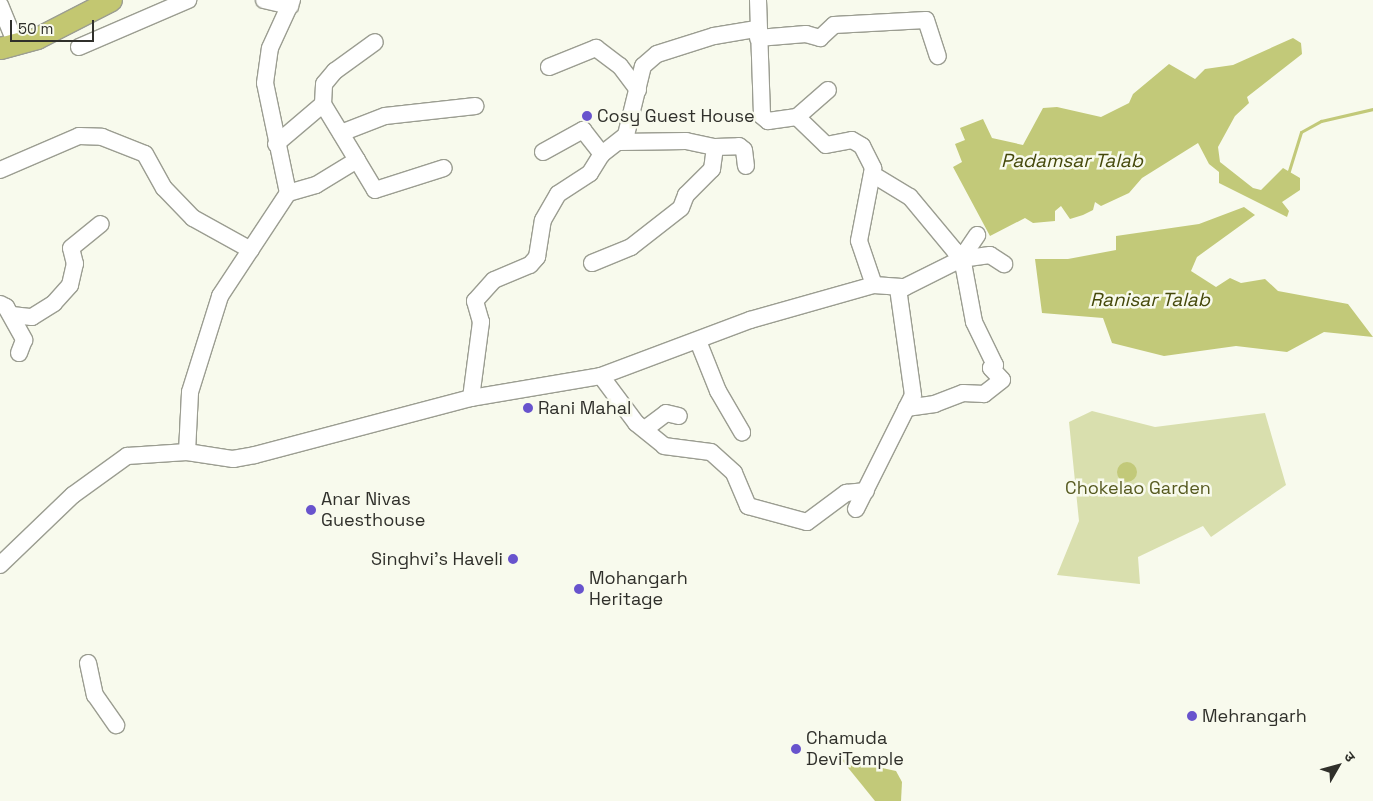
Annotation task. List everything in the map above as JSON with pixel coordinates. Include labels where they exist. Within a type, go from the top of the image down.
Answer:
[{"type":"main road","points":[[8,46],[45,34],[111,0]]},
{"type":"street","points":[[79,47],[188,0]]},
{"type":"street","points":[[264,0],[291,3],[270,48],[265,83],[276,144],[288,192]]},
{"type":"street","points":[[758,0],[757,34],[762,116],[768,121],[796,117],[828,90]]},
{"type":"street","points":[[0,2],[8,46]]},
{"type":"street","points":[[471,398],[481,322],[475,301],[489,284],[517,273],[537,257],[543,220],[553,202],[590,173],[602,154],[620,142],[634,116],[643,66],[650,57],[714,36],[806,34],[820,38],[834,25],[926,20],[938,56]]},
{"type":"street","points":[[375,42],[335,71],[324,84],[323,104],[375,190],[444,168]]},
{"type":"street","points":[[549,67],[596,48],[620,66],[638,90]]},
{"type":"street","points":[[276,144],[323,104]]},
{"type":"street","points":[[341,133],[385,116],[475,106]]},
{"type":"street","points":[[796,117],[826,145],[852,140],[862,146],[872,174],[859,241],[874,285]]},
{"type":"street","points":[[543,152],[583,130],[602,154]]},
{"type":"street","points":[[0,170],[78,136],[102,138],[145,154],[164,188],[193,218],[251,250]]},
{"type":"street","points":[[620,142],[686,140],[715,147],[742,147],[746,166]]},
{"type":"street","points":[[592,263],[631,247],[675,213],[712,169],[715,147]]},
{"type":"street","points":[[188,452],[190,392],[220,296],[288,192],[316,185],[357,160]]},
{"type":"street","points":[[872,174],[898,188],[925,212],[960,259],[974,322],[995,365],[991,368],[1002,380],[984,394],[963,393],[935,404],[906,408]]},
{"type":"street","points":[[6,310],[32,317],[54,303],[70,285],[75,264],[71,248],[101,224]]},
{"type":"street","points":[[960,259],[977,235]]},
{"type":"street","points":[[0,565],[73,495],[127,456],[188,452],[240,458],[471,398],[601,376],[750,320],[874,285],[898,288],[960,259],[990,255],[1004,264]]},
{"type":"street","points":[[856,509],[913,393],[898,288]]},
{"type":"street","points":[[6,310],[24,340],[19,353]]},
{"type":"street","points":[[698,341],[718,390],[742,432]]},
{"type":"street","points":[[601,376],[645,430],[664,446],[711,452],[734,474],[748,506],[763,512],[807,522],[846,493],[866,491]]},
{"type":"street","points":[[645,430],[666,414],[679,416]]},
{"type":"street","points":[[88,663],[95,695],[116,725]]},
{"type":"green space","name":"Chokelao Garden","points":[[1092,411],[1155,427],[1265,413],[1286,485],[1211,537],[1203,526],[1138,557],[1140,584],[1057,575],[1079,521],[1069,422]]},
{"type":"water","name":"Padamsar Talab","points":[[1293,38],[1301,43],[1302,54],[1247,97],[1249,103],[1235,116],[1218,147],[1220,162],[1253,188],[1261,190],[1283,168],[1300,178],[1300,190],[1282,202],[1289,211],[1287,217],[1219,183],[1219,172],[1209,164],[1198,143],[1142,178],[1129,193],[1101,206],[1095,202],[1093,210],[1083,215],[1070,219],[1061,206],[1055,211],[1055,221],[1033,223],[1025,218],[990,236],[953,167],[962,162],[955,144],[965,140],[960,128],[983,119],[992,138],[1023,145],[1043,108],[1057,107],[1101,117],[1129,103],[1133,94],[1169,64],[1195,79],[1205,69],[1233,65]]},
{"type":"water","name":"Ranisar Talab","points":[[1244,207],[1255,215],[1197,257],[1191,271],[1216,287],[1230,278],[1241,283],[1265,279],[1278,291],[1348,304],[1373,337],[1324,332],[1287,352],[1236,346],[1164,356],[1112,343],[1103,318],[1042,313],[1035,259],[1068,259],[1116,250],[1116,236],[1199,224]]},
{"type":"water","points":[[1127,462],[1134,465],[1137,472],[1134,479],[1127,482],[1120,479],[1117,472],[1120,465]]},
{"type":"water","points":[[841,759],[896,771],[902,782],[901,801],[875,801]]},
{"type":"waterway","points":[[1288,174],[1301,132],[1321,121],[1373,109]]},
{"type":"place","name":"Cosy Guest House","points":[[587,116]]},
{"type":"place","name":"Rani Mahal","points":[[528,408]]},
{"type":"place","name":"Anar Nivas Guesthouse","points":[[311,510]]},
{"type":"place","name":"Singhvi's Haveli","points":[[513,559]]},
{"type":"place","name":"Mohangarh Heritage","points":[[579,589]]},
{"type":"place","name":"Mehrangarh","points":[[1192,716]]},
{"type":"place","name":"Chamuda DeviTemple","points":[[796,749]]}]
